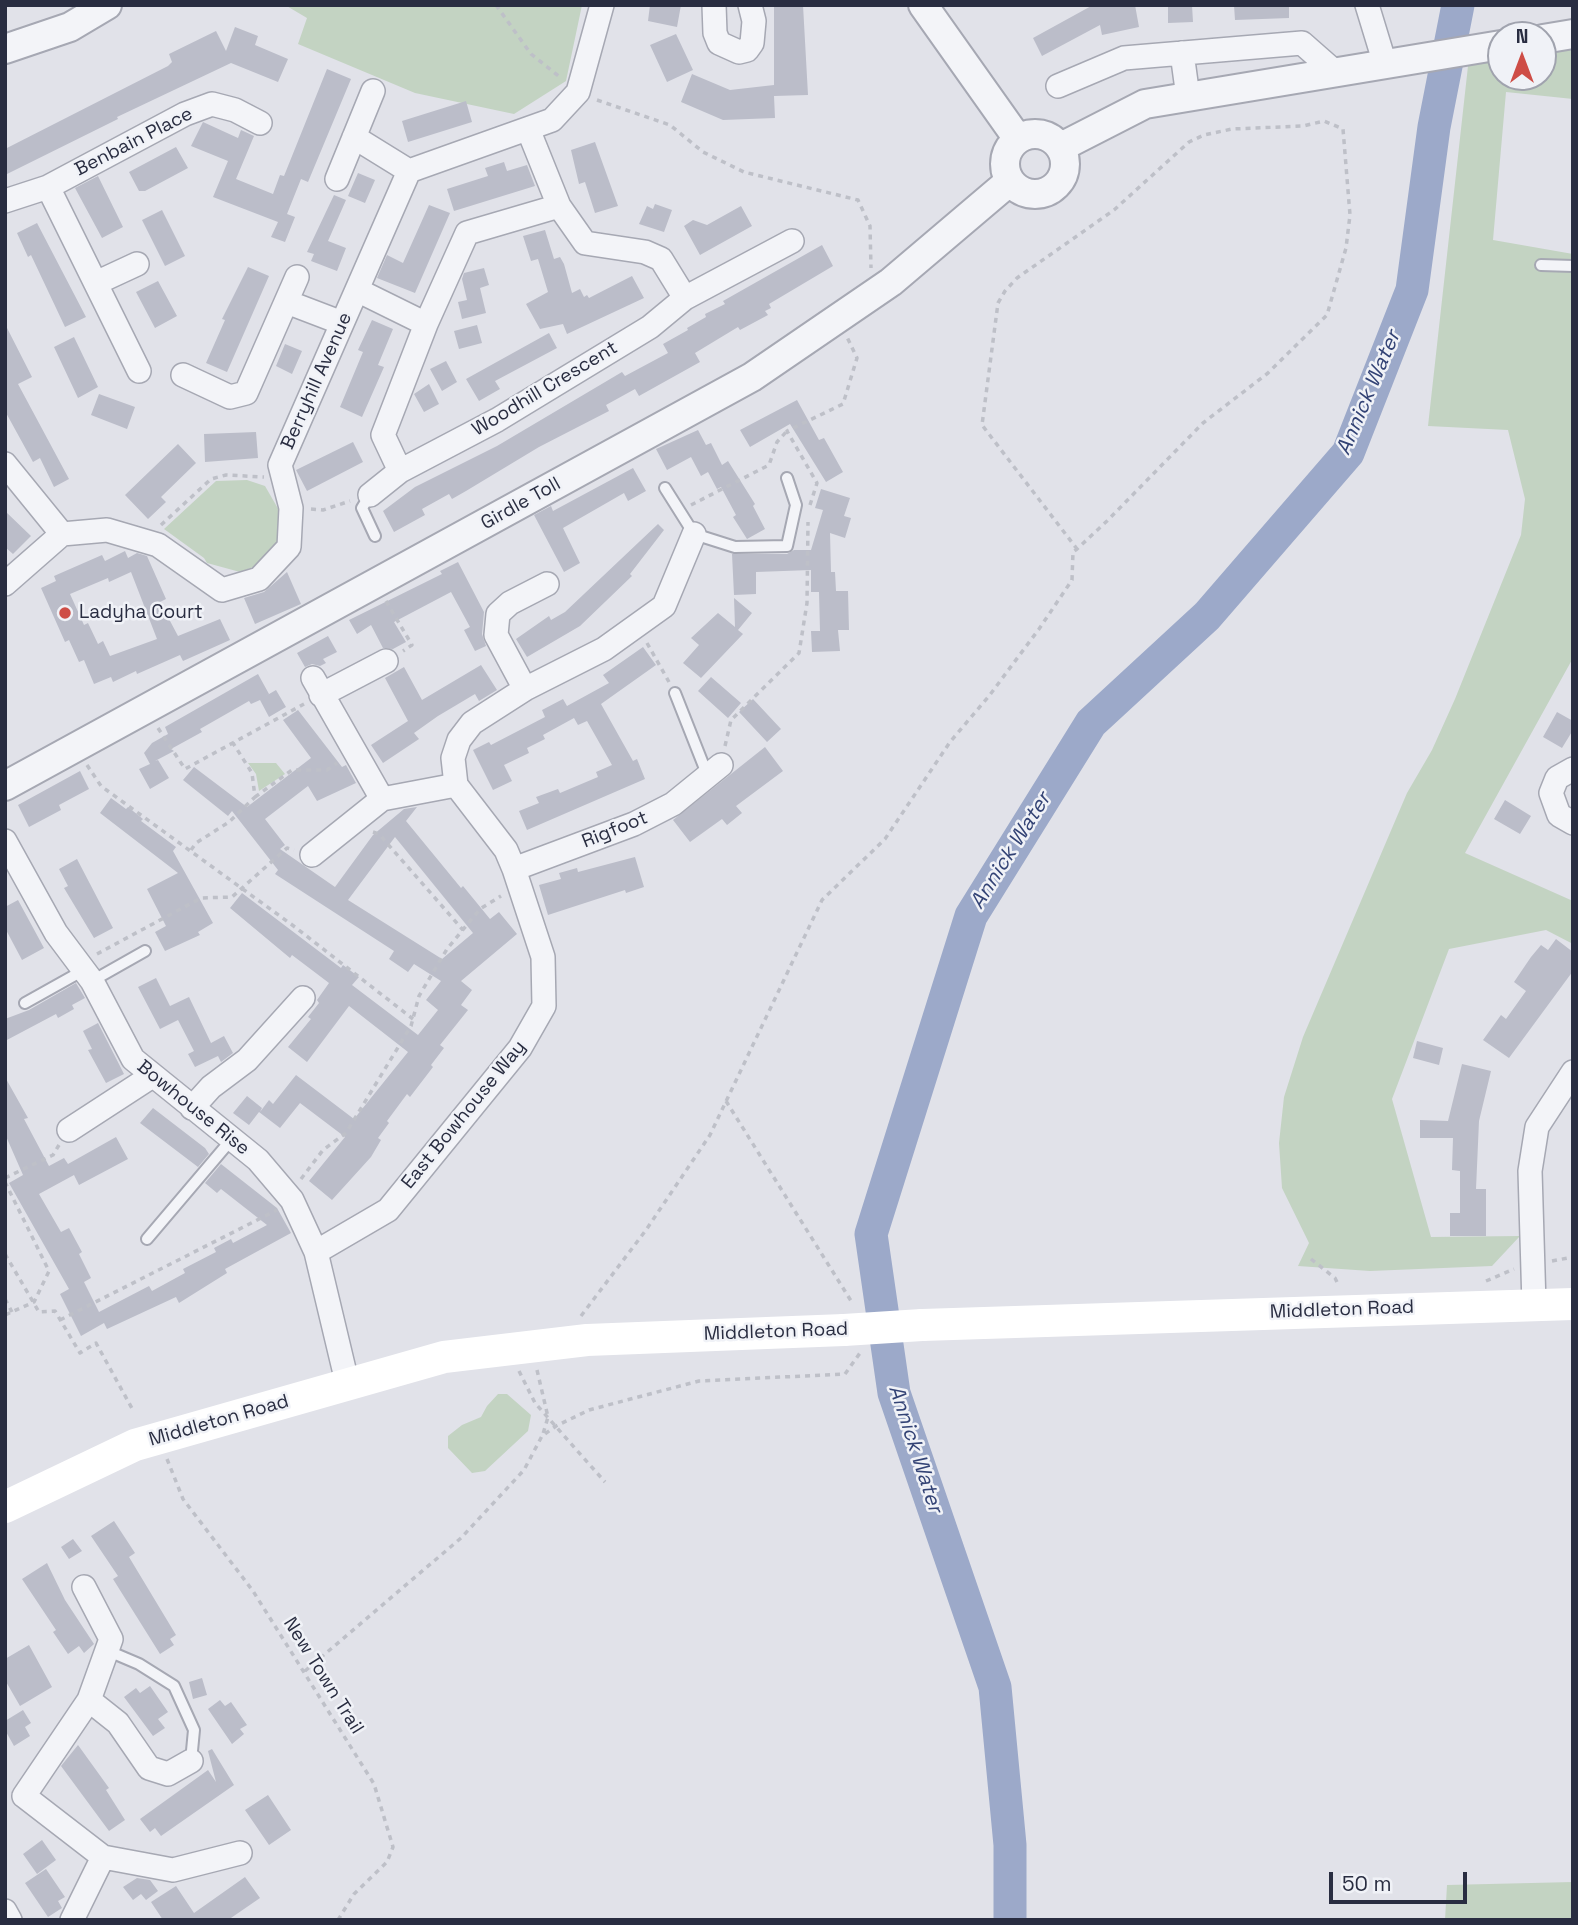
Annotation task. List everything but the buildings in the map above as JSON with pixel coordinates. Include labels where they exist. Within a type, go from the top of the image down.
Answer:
[{"type":"main road","name":"Middleton Road","points":[[5,1507],[135,1445],[444,1357],[580,1341],[854,1327],[1573,1304]]},
{"type":"street","points":[[5,49],[69,27],[107,5]]},
{"type":"street","points":[[354,137],[409,171],[552,120],[578,92],[602,5]]},
{"type":"street","points":[[714,5],[715,33],[719,43],[739,52],[747,50],[752,43],[754,21],[750,5]]},
{"type":"street","points":[[923,5],[1018,139]]},
{"type":"street","points":[[1367,5],[1385,64]]},
{"type":"street","points":[[1058,86],[1124,58],[1302,43],[1335,72]]},
{"type":"street","points":[[1061,147],[1145,104],[1487,47]]},
{"type":"street","points":[[1182,53],[1188,97]]},
{"type":"street","points":[[337,179],[373,90]]},
{"type":"street","name":"Benbain Place","points":[[5,201],[48,187],[162,126],[212,104],[235,110],[260,123]]},
{"type":"street","points":[[528,129],[559,206],[585,243],[645,252],[660,259],[685,298]]},
{"type":"street","points":[[1037,134],[1046,136],[1061,147],[1065,157],[1063,177],[1049,192],[1026,193],[1010,181],[1005,163],[1011,146],[1018,139],[1037,134]]},
{"type":"street","name":"Berryhill Avenue","points":[[62,534],[107,530],[158,545],[222,590],[259,579],[289,547],[291,508],[280,465],[409,171]]},
{"type":"street","name":"Girdle Toll","points":[[5,786],[752,377],[873,294],[1010,181]]},
{"type":"street","points":[[48,187],[139,371]]},
{"type":"street","points":[[400,471],[383,435],[426,324],[467,233],[559,206]]},
{"type":"street","name":"Woodhill Crescent","points":[[370,495],[400,471],[497,420],[650,327],[685,298],[792,241]]},
{"type":"street","points":[[96,283],[137,264]]},
{"type":"street","points":[[183,375],[230,397],[246,393],[297,277]]},
{"type":"street","points":[[356,290],[426,324]]},
{"type":"street","points":[[287,302],[342,323]]},
{"type":"street","points":[[5,464],[62,534],[5,584]]},
{"type":"street","points":[[312,855],[382,799],[456,785],[453,758],[459,740],[472,723],[525,689],[604,649],[664,606],[694,534]]},
{"type":"street","points":[[525,689],[496,635],[498,614],[510,603],[547,584]]},
{"type":"street","points":[[382,799],[317,687],[386,661]]},
{"type":"street","points":[[1573,769],[1557,778],[1551,793],[1559,816],[1573,822]]},
{"type":"street","name":"Rigfoot","points":[[517,876],[673,804],[714,770]]},
{"type":"street","name":"East Bowhouse Way","points":[[316,1252],[388,1210],[485,1092],[532,1030],[544,1006],[546,986],[543,957],[517,876],[506,850],[456,785]]},
{"type":"street","name":"Bowhouse Rise","points":[[5,841],[13,872],[88,975],[133,1059],[258,1160],[288,1196],[316,1252],[348,1386]]},
{"type":"street","points":[[192,1108],[260,1046],[303,998]]},
{"type":"street","points":[[1534,1305],[1530,1171],[1537,1127],[1573,1072]]},
{"type":"street","points":[[69,1130],[152,1076]]},
{"type":"street","points":[[84,1587],[111,1639],[89,1700],[15,1800],[103,1857],[173,1870],[240,1853]]},
{"type":"street","points":[[89,1700],[118,1723],[149,1768],[168,1774],[191,1761]]},
{"type":"street","points":[[72,1920],[103,1857]]},
{"type":"street","points":[[5,1911],[10,1920]]},
{"type":"lane","points":[[1541,265],[1573,266]]},
{"type":"lane","points":[[665,488],[694,534],[735,547],[787,546],[796,505],[787,478]]},
{"type":"lane","points":[[370,495],[362,508],[375,536]]},
{"type":"lane","name":"Rigfoot","points":[[675,693],[714,770]]},
{"type":"lane","points":[[25,1003],[145,951]]},
{"type":"lane","points":[[147,1239],[231,1140]]},
{"type":"lane","points":[[106,1650],[139,1664],[174,1686],[194,1730],[191,1761]]},
{"type":"path","points":[[496,5],[531,54],[578,92],[625,112],[670,125],[703,152],[744,172],[858,200],[870,226],[873,294]]},
{"type":"path","points":[[580,1341],[578,1319],[653,1219],[710,1135],[736,1074],[822,900],[885,839],[950,742],[1031,640],[1072,580],[1073,552],[1077,549],[1203,424],[1268,373],[1327,315],[1346,248],[1350,215],[1343,129],[1324,121],[1303,126],[1232,129],[1196,139],[1114,210],[1017,278],[1004,291],[998,303],[982,425],[1077,549]]},
{"type":"path","points":[[680,511],[769,465],[777,442],[787,431]]},
{"type":"path","points":[[144,541],[211,479],[226,475],[284,479]]},
{"type":"path","points":[[291,508],[323,510],[370,495]]},
{"type":"path","points":[[384,596],[412,645],[386,661]]},
{"type":"path","points":[[637,625],[675,693]]},
{"type":"path","points":[[155,723],[185,769],[282,715]]},
{"type":"path","points":[[233,743],[253,773],[256,797]]},
{"type":"path","points":[[191,850],[196,843],[229,822],[292,770],[327,770],[354,752]]},
{"type":"path","points":[[97,757],[86,763],[101,786],[242,887],[413,1019]]},
{"type":"path","points":[[353,823],[379,834],[463,930]]},
{"type":"path","points":[[117,942],[201,898],[232,897],[287,848],[312,855]]},
{"type":"path","points":[[60,1320],[274,1214],[323,1150],[346,1133],[413,1019],[419,996],[463,930],[480,909],[517,876]]},
{"type":"path","points":[[542,1436],[589,1410],[699,1381],[845,1374],[860,1353],[854,1327],[726,1101]]},
{"type":"path","points":[[5,1315],[34,1302],[49,1271],[5,1180],[53,1154],[69,1130]]},
{"type":"path","points":[[5,1164],[5,1171]]},
{"type":"path","points":[[5,1254],[39,1312],[55,1311],[80,1353],[96,1343],[134,1412]]},
{"type":"path","points":[[1311,1259],[1335,1279],[1342,1293]]},
{"type":"path","points":[[5,1299],[12,1312]]},
{"type":"path","points":[[525,1347],[519,1375],[535,1403],[605,1482]]},
{"type":"path","points":[[305,1671],[461,1538],[524,1471],[542,1436],[548,1417],[525,1347]]},
{"type":"path","name":"New Town Trail","points":[[164,1450],[183,1499],[253,1591],[373,1784],[393,1847],[387,1862],[354,1894],[338,1920]]},
{"type":"green space","points":[[285,5],[582,5],[566,81],[514,114],[415,93],[298,44],[307,18]]},
{"type":"green space","points":[[1573,45],[1573,99],[1506,92],[1493,240],[1573,254],[1573,658],[1465,853],[1573,901],[1573,944],[1546,930],[1449,949],[1392,1099],[1431,1237],[1520,1236],[1492,1266],[1370,1271],[1298,1266],[1309,1243],[1282,1188],[1279,1143],[1284,1097],[1303,1037],[1407,793],[1432,750],[1455,699],[1521,535],[1525,499],[1508,430],[1428,426],[1468,66],[1487,62],[1487,91],[1557,91],[1557,48]]},
{"type":"green space","points":[[247,480],[265,486],[280,512],[276,550],[261,564],[240,572],[207,563],[164,529],[216,481]]},
{"type":"green space","points":[[248,763],[276,763],[285,774],[259,791],[256,774]]},
{"type":"green space","points":[[498,1394],[507,1394],[531,1415],[528,1431],[485,1471],[472,1473],[448,1448],[448,1436],[462,1425],[481,1417]]},
{"type":"green space","points":[[1573,1882],[1573,1920],[1445,1920],[1447,1885]]},
{"type":"waterway","name":"Annick Water","points":[[1010,1920],[1010,1845],[995,1687],[894,1393],[871,1234],[971,916],[1091,723],[1207,616],[1348,453],[1412,290],[1434,127],[1458,5]]},
{"type":"place","name":"Ladyha Court","points":[[65,613]]}]
